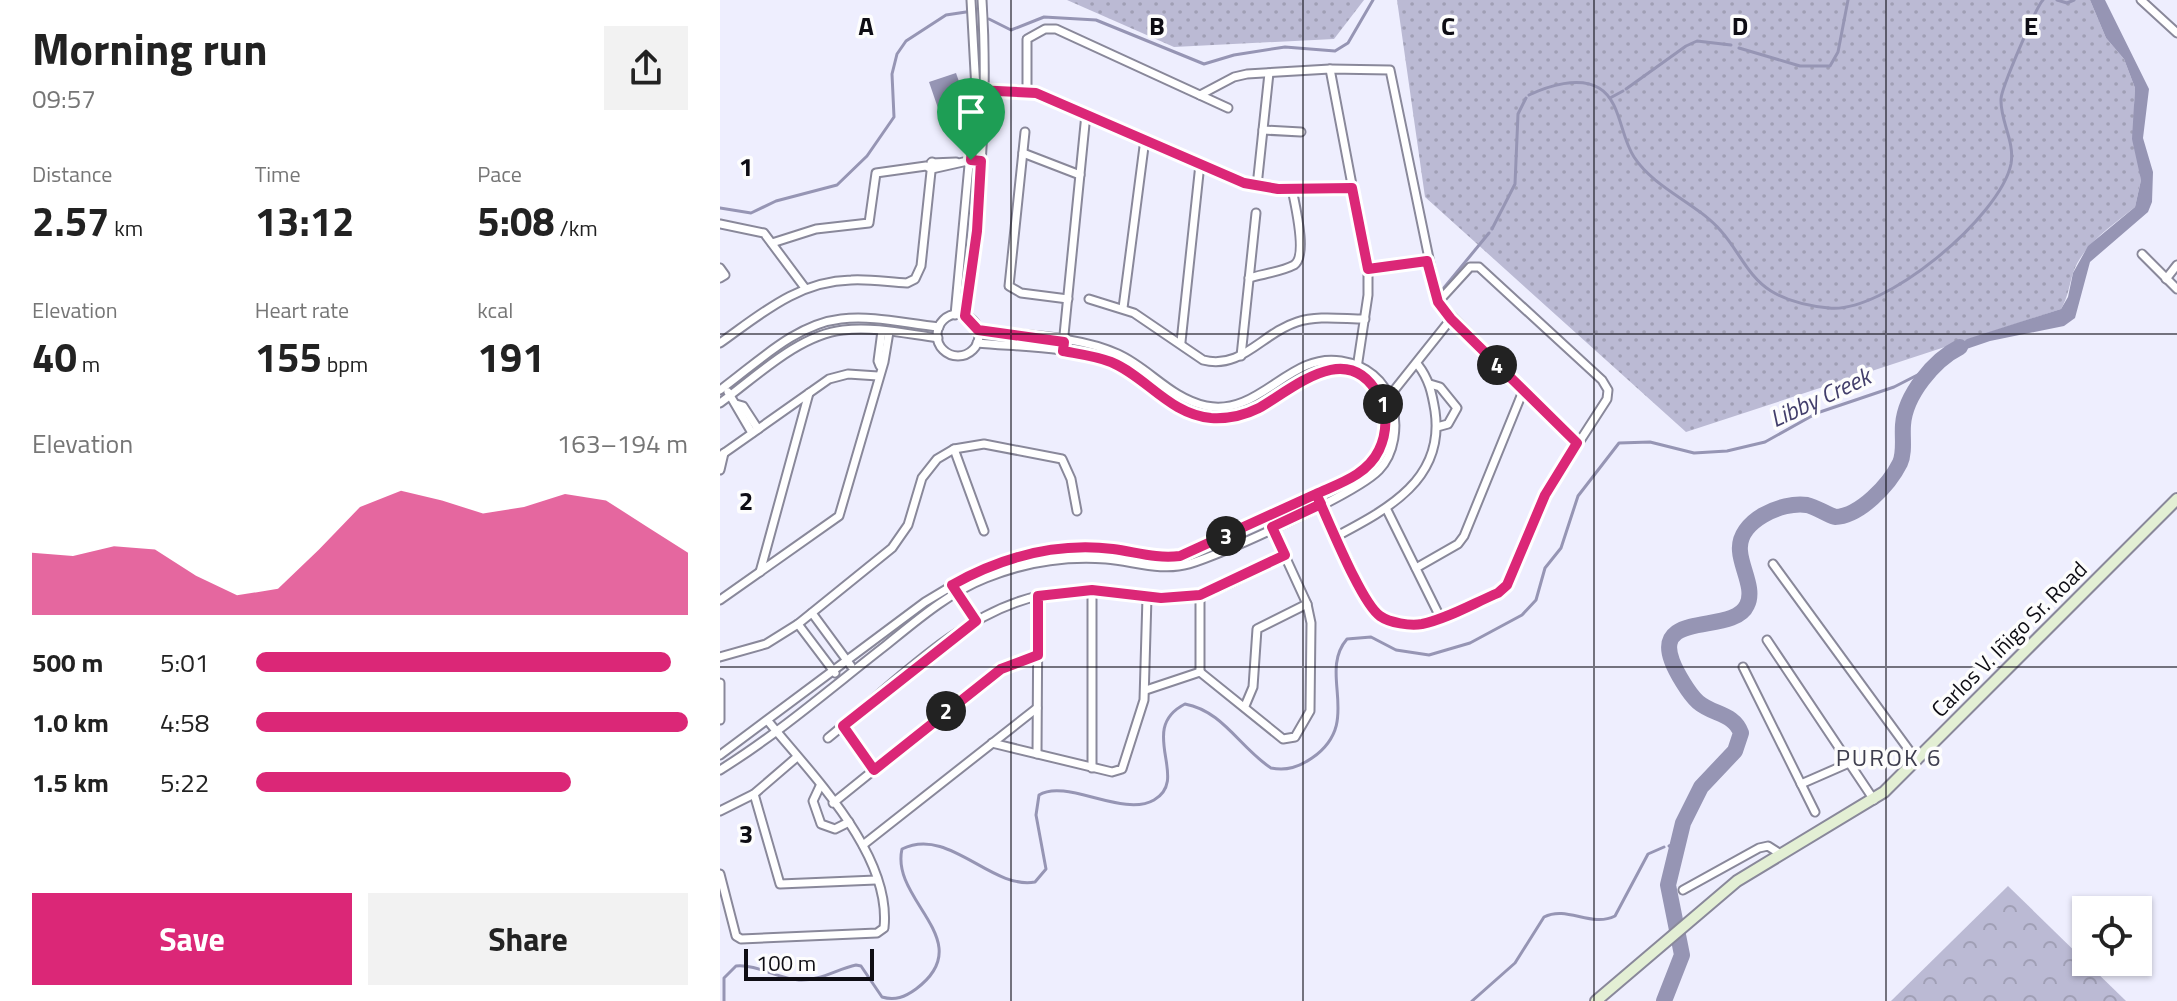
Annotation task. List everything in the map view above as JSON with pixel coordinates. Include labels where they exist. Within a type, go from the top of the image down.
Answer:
[{"type":"main road","name":"Carlos V. Iñigo Sr. Road","points":[[1596,1001],[1697,915],[1779,853],[1874,800],[1917,761],[2177,499]]},
{"type":"street","points":[[955,315],[976,90],[971,0]]},
{"type":"street","points":[[965,316],[977,231],[987,90],[982,0]]},
{"type":"street","points":[[2141,0],[2177,33]]},
{"type":"street","points":[[1027,91],[1027,39],[1033,33],[1056,29],[1228,108]]},
{"type":"street","points":[[1200,95],[1234,77],[1383,67],[1393,72],[1427,261],[1438,302],[1451,319],[1577,443]]},
{"type":"street","points":[[1330,69],[1368,269],[1365,319],[1356,370]]},
{"type":"street","points":[[1257,186],[1269,73]]},
{"type":"street","points":[[976,90],[1027,91],[1257,186],[1352,188]]},
{"type":"street","points":[[1063,351],[1086,114]]},
{"type":"street","points":[[1263,130],[1301,132]]},
{"type":"street","points":[[1025,132],[1009,291],[1068,299]]},
{"type":"street","points":[[1123,308],[1145,139]]},
{"type":"street","points":[[1023,153],[1080,175]]},
{"type":"street","points":[[772,243],[816,229],[869,223],[876,173],[981,161]]},
{"type":"street","points":[[1181,342],[1200,164]]},
{"type":"street","points":[[720,343],[773,305],[805,288],[849,280],[917,282],[930,166]]},
{"type":"street","points":[[1249,278],[1302,261],[1292,189]]},
{"type":"street","points":[[1241,356],[1256,213]]},
{"type":"street","points":[[720,224],[761,232],[805,288]]},
{"type":"street","points":[[2142,254],[2177,289]]},
{"type":"street","points":[[1368,269],[1427,261]]},
{"type":"street","points":[[2166,279],[2177,265]]},
{"type":"street","points":[[1316,494],[1368,602],[1379,616],[1412,624],[1440,617],[1498,593],[1507,585],[1545,495],[1607,399],[1608,390],[1602,380],[1479,267],[1470,267],[1438,302]]},
{"type":"street","points":[[720,268],[725,275],[720,278]]},
{"type":"street","points":[[1089,299],[1123,308],[1181,342],[1203,360],[1213,363],[1241,356],[1264,338],[1299,321],[1365,319]]},
{"type":"street","points":[[720,770],[957,593],[999,573],[1049,560],[1109,559],[1179,566],[1272,527],[1362,484],[1386,462],[1395,426],[1390,397],[1379,380],[1333,360],[1306,365],[1254,400],[1220,408],[1181,397],[1117,353],[978,330],[965,316],[955,315],[939,327],[866,319],[833,320],[798,334],[722,389],[736,404],[743,406],[755,431]]},
{"type":"street","points":[[1382,402],[1418,365],[1451,319]]},
{"type":"street","points":[[939,327],[938,338],[943,350],[955,356],[969,353],[977,343],[978,330]]},
{"type":"street","points":[[720,403],[813,338],[844,330],[938,338]]},
{"type":"street","points":[[720,600],[825,528],[843,510],[878,376],[886,332]]},
{"type":"street","points":[[720,755],[952,585],[996,564],[1048,549],[1112,549],[1149,557],[1180,556],[1316,494],[1370,465],[1385,434],[1382,402],[1373,387],[1356,370],[1319,371],[1248,412],[1210,418],[1176,407],[1112,362],[1063,351],[977,343]]},
{"type":"street","points":[[1337,536],[1387,510],[1422,476],[1437,427],[1430,384],[1418,365]]},
{"type":"street","points":[[720,470],[722,455],[838,375],[878,376]]},
{"type":"street","points":[[1430,384],[1440,387],[1457,408],[1448,424],[1437,427]]},
{"type":"street","points":[[1416,568],[1458,544],[1464,536],[1523,391]]},
{"type":"street","points":[[760,572],[809,393]]},
{"type":"street","points":[[785,410],[800,423]]},
{"type":"street","points":[[720,657],[754,650],[798,624],[900,539],[922,478],[937,459],[954,449],[984,444],[1062,459],[1071,479],[1077,511]]},
{"type":"street","points":[[954,449],[984,531]]},
{"type":"street","points":[[1387,510],[1440,617]]},
{"type":"street","points":[[1200,672],[1287,740],[1295,737],[1308,719],[1311,631],[1307,604],[1267,517]]},
{"type":"street","points":[[767,545],[784,556]]},
{"type":"street","points":[[828,738],[976,621],[1007,605],[1038,596],[1092,590],[1147,597],[1200,595],[1285,555]]},
{"type":"street","points":[[1773,564],[1917,761]]},
{"type":"street","points":[[952,585],[976,621]]},
{"type":"street","points":[[1092,590],[1092,768]]},
{"type":"street","points":[[1200,595],[1200,672]]},
{"type":"street","points":[[1037,754],[1038,596]]},
{"type":"street","points":[[992,743],[1112,772],[1122,769],[1146,690],[1147,597]]},
{"type":"street","points":[[1245,706],[1253,687],[1257,629],[1307,604]]},
{"type":"street","points":[[812,613],[854,670]]},
{"type":"street","points":[[798,624],[840,681]]},
{"type":"street","points":[[1767,640],[1874,800]]},
{"type":"street","points":[[833,803],[1001,669],[1038,655]]},
{"type":"street","points":[[1743,667],[1815,812]]},
{"type":"street","points":[[1146,690],[1200,672]]},
{"type":"street","points":[[720,683],[720,720]]},
{"type":"street","points":[[863,845],[1037,708]]},
{"type":"street","points":[[720,874],[736,936],[747,941],[882,931],[884,914],[863,845],[849,822],[768,721]]},
{"type":"street","points":[[843,726],[874,770]]},
{"type":"street","points":[[720,811],[754,794],[797,757]]},
{"type":"street","points":[[1801,784],[1849,763]]},
{"type":"street","points":[[820,786],[813,801],[821,824],[835,829],[849,822]]},
{"type":"street","points":[[754,794],[775,876],[780,884],[876,880]]},
{"type":"street","points":[[1683,890],[1759,848],[1768,846],[1779,853]]},
{"type":"green space","points":[[1067,0],[1364,0],[1334,39],[1174,47]]},
{"type":"green space","points":[[1397,0],[2090,0],[2106,38],[2124,59],[2135,88],[2141,180],[2135,207],[2099,236],[2084,253],[2073,273],[2061,309],[1686,432],[1425,197]]},
{"type":"green space","points":[[2008,886],[2072,948],[2072,976],[2100,976],[2126,1001],[1891,1001]]},
{"type":"shaded area","points":[[2090,0],[2105,0],[2149,89],[2143,138],[2153,172],[2152,202],[2148,212],[2090,262],[2075,318],[2064,326],[1990,341],[1943,357],[1967,339],[2061,309],[2068,297],[2073,273],[2088,246],[2135,207],[2141,180],[2132,139],[2135,88],[2124,59],[2106,38]]},
{"type":"shaded area","points":[[956,73],[967,105],[940,114],[929,82]]},
{"type":"waterway","points":[[989,19],[1011,30],[1044,17],[1096,20],[1204,64],[1234,55],[1285,47],[1335,51],[1348,43],[1373,0]]},
{"type":"waterway","points":[[1739,48],[1800,66],[1830,66],[1838,52],[1848,0]]},
{"type":"waterway","points":[[1529,95],[1573,83],[1591,84],[1599,88],[1612,101],[1629,149],[1643,168],[1711,221],[1763,285],[1785,298],[1807,305],[1829,308],[1852,306],[1908,279],[1936,258],[1986,210],[2002,186],[2012,156],[2001,99],[2020,48],[2043,0]]},
{"type":"waterway","points":[[2057,0],[2067,3],[2074,0]]},
{"type":"waterway","points":[[720,208],[751,213],[776,201],[837,185],[867,156],[894,117],[892,74],[897,54],[906,41],[946,15],[966,12]]},
{"type":"waterway","points":[[1626,89],[1697,41],[1731,45]]},
{"type":"waterway","points":[[1610,98],[1623,91]]},
{"type":"waterway","points":[[1492,229],[1515,184],[1518,114],[1526,98]]},
{"type":"waterway","points":[[1443,289],[1489,233]]},
{"type":"waterway","points":[[1664,1001],[1682,955],[1668,885],[1683,823],[1701,787],[1735,751],[1741,733],[1728,718],[1694,698],[1674,666],[1669,645],[1674,635],[1684,629],[1727,619],[1739,614],[1747,605],[1749,585],[1740,551],[1741,540],[1753,522],[1774,510],[1797,505],[1807,505],[1835,517],[1845,515],[1864,505],[1881,489],[1902,459],[1905,414],[1915,391],[1940,360],[1960,347]]},
{"type":"waterway","name":"Libby Creek","points":[[724,1001],[724,978],[736,966],[752,967],[799,980],[814,979],[856,965],[861,966],[882,997],[896,998],[908,994],[933,971],[939,954],[937,937],[908,886],[902,868],[902,849],[919,844],[936,846],[953,851],[1002,877],[1035,882],[1046,869],[1036,815],[1039,795],[1064,791],[1127,804],[1154,800],[1164,791],[1168,780],[1163,740],[1165,727],[1171,714],[1185,704],[1221,722],[1271,768],[1288,769],[1302,764],[1327,744],[1335,729],[1338,714],[1336,667],[1347,639],[1371,637],[1396,650],[1429,655],[1470,643],[1522,615],[1536,600],[1545,568],[1561,548],[1578,496],[1619,443],[1650,442],[1694,453],[1727,451],[1765,442],[1817,413],[1894,387],[1935,366]]},
{"type":"waterway","points":[[1669,846],[1678,843]]},
{"type":"waterway","points":[[1472,1001],[1515,963],[1544,917],[1561,913],[1597,920],[1615,916],[1648,854],[1664,847]]},
{"type":"district","name":"PUROK 6","points":[[1889,757]]},
{"type":"route","points":[[971,160],[976,90],[1027,91],[1244,183],[1278,189],[1352,188],[1368,269],[1427,261],[1438,302],[1451,319],[1577,443],[1545,495],[1507,585],[1498,593],[1423,624],[1385,619],[1368,602],[1337,536],[1321,504],[1316,494],[1180,556],[1161,558],[1112,549],[1070,547],[1019,556],[975,572],[952,585],[976,621],[954,634],[843,726],[874,770],[1001,669],[1038,655],[1038,596],[1060,591],[1106,590],[1161,598],[1207,592],[1285,555],[1272,527],[1321,504],[1316,494],[1363,471],[1382,445],[1385,434],[1385,415],[1378,393],[1362,377],[1349,372],[1319,371],[1302,378],[1259,408],[1235,416],[1210,418],[1176,407],[1112,362],[1063,351],[1064,342],[978,330],[973,321],[965,316],[977,231],[976,203],[981,161],[971,160]]}]
